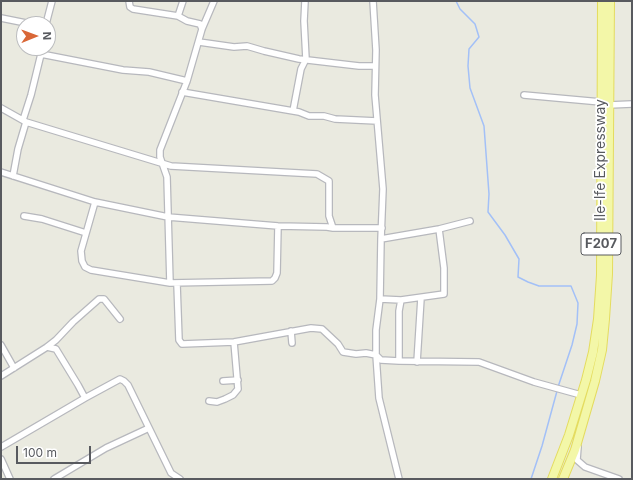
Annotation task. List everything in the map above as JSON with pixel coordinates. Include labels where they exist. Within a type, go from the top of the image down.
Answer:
[{"type":"main road","name":"Ile-Ife Expressway","points":[[563,479],[569,467],[578,440],[602,350],[605,319],[608,274],[609,105],[606,10],[602,1]]},
{"type":"main road","name":"Ile-Ife Expressway","points":[[552,479],[569,435],[581,395],[593,352],[598,319],[601,275],[601,102],[606,10],[610,1]]},
{"type":"street","points":[[48,16],[52,1]]},
{"type":"street","points":[[129,1],[130,8],[178,16],[187,21],[200,24],[202,29]]},
{"type":"street","points":[[178,16],[183,1]]},
{"type":"street","points":[[170,284],[167,177],[160,157],[160,150],[187,80],[202,29],[214,1]]},
{"type":"street","points":[[293,111],[301,69],[306,59],[304,21],[305,1]]},
{"type":"street","points":[[373,1],[376,32],[374,82],[383,182],[382,228],[380,239],[380,299],[376,330],[376,355],[379,398],[399,479]]},
{"type":"street","points":[[1,18],[16,21]]},
{"type":"street","points":[[199,42],[234,47],[247,46],[264,51],[306,59],[359,66],[375,66]]},
{"type":"street","points":[[56,54],[123,70],[160,74],[187,80]]},
{"type":"street","points":[[13,176],[24,121],[41,56]]},
{"type":"street","points":[[182,92],[293,111],[309,116],[377,121]]},
{"type":"street","points":[[524,95],[601,102]]},
{"type":"street","points":[[609,105],[632,104]]},
{"type":"street","points":[[1,108],[24,121],[170,166],[317,174],[329,181],[330,227]]},
{"type":"street","points":[[1,172],[95,202],[168,217],[278,226],[382,228]]},
{"type":"street","points":[[95,202],[80,252],[85,267],[91,270],[170,284],[272,281],[277,273],[278,226]]},
{"type":"street","points":[[24,216],[42,219],[86,233]]},
{"type":"street","points":[[380,239],[439,229],[470,221]]},
{"type":"street","points":[[380,299],[401,300],[444,294],[444,268],[439,229]]},
{"type":"street","points":[[177,284],[180,342],[182,344],[234,342],[311,328],[322,329],[338,344],[343,352],[376,355],[381,360],[417,362],[479,362],[534,382],[581,395]]},
{"type":"street","points":[[1,376],[56,340],[99,298],[104,299],[120,318]]},
{"type":"street","points":[[417,362],[420,298]]},
{"type":"street","points":[[399,361],[399,311],[401,300]]},
{"type":"street","points":[[291,331],[292,343]]},
{"type":"street","points":[[56,340],[56,349],[85,398]]},
{"type":"street","points":[[209,401],[216,402],[225,399],[233,395],[238,389],[234,342]]},
{"type":"street","points":[[1,345],[14,368]]},
{"type":"street","points":[[47,347],[56,349]]},
{"type":"street","points":[[1,447],[117,380],[124,381],[128,385],[171,473],[178,477]]},
{"type":"street","points":[[222,381],[238,380]]},
{"type":"street","points":[[54,479],[106,448],[149,428]]},
{"type":"street","points":[[578,440],[578,460],[585,467],[619,479]]},
{"type":"street","points":[[1,459],[10,479]]},
{"type":"street","points":[[168,479],[178,477]]},
{"type":"waterway","points":[[456,1],[460,9],[475,24],[479,37],[469,49],[468,66],[470,88],[484,126],[489,194],[488,212],[505,235],[519,259],[518,277],[539,286],[571,286],[578,303],[577,324],[572,345],[558,387]]},
{"type":"waterway","points":[[531,479],[557,391]]}]
